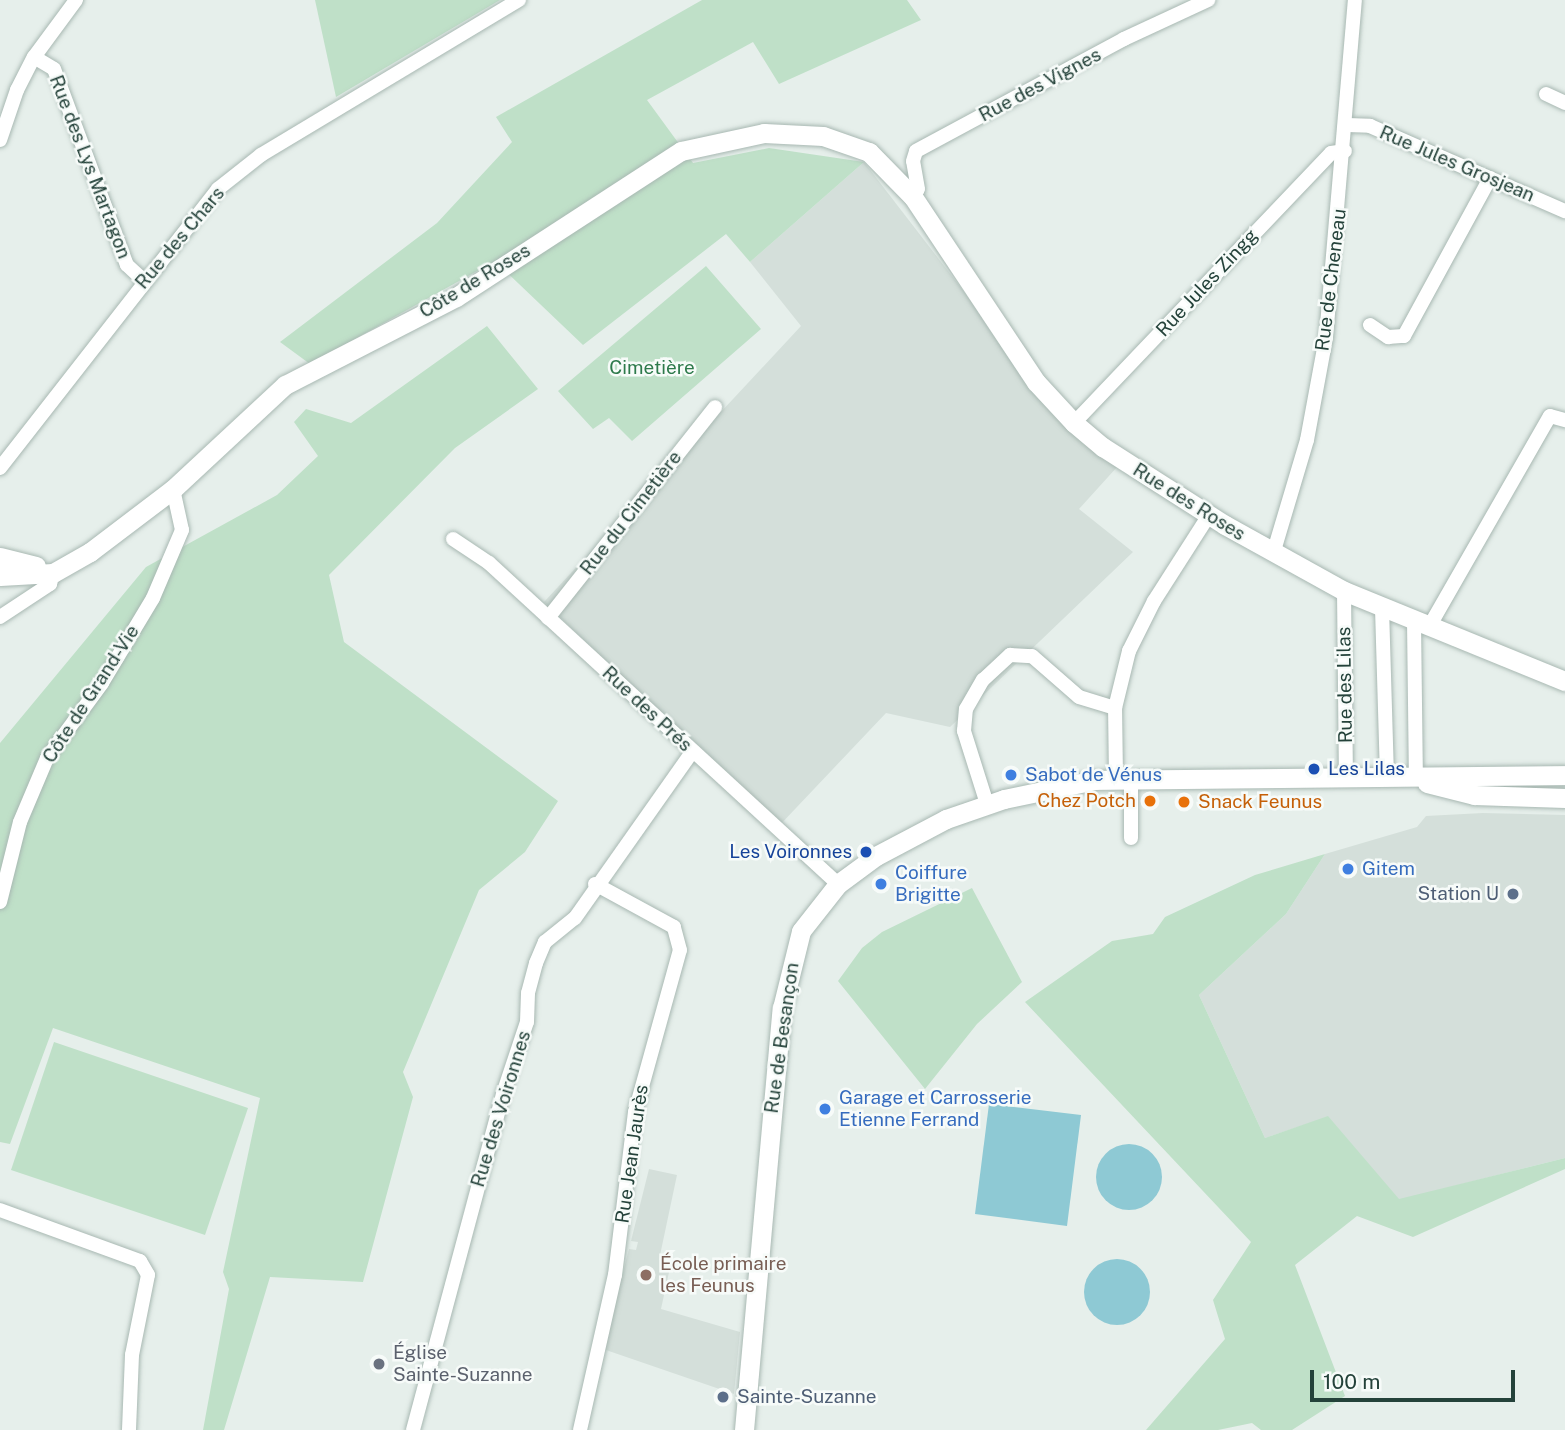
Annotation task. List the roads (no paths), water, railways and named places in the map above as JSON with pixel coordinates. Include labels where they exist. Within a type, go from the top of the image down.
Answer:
[{"type":"street","points":[[0,140],[16,90],[34,57],[76,0]]},
{"type":"street","name":"Rue des Chars","points":[[0,468],[218,189],[261,155],[519,0]]},
{"type":"street","name":"Rue des Vignes","points":[[912,197],[918,189],[913,161],[916,151],[1208,0]]},
{"type":"street","name":"Rue de Cheneau","points":[[1273,554],[1307,440],[1326,337],[1345,152],[1354,0]]},
{"type":"street","name":"Rue des Lys Martagon","points":[[34,57],[54,69],[127,265],[144,281]]},
{"type":"street","points":[[1545,94],[1565,103]]},
{"type":"street","name":"Rue Jules Grosjean","points":[[1347,125],[1370,127],[1565,211]]},
{"type":"street","name":"Côte de Roses","points":[[60,568],[173,489],[285,385],[456,297],[681,150],[764,133],[823,136],[869,152],[912,197]]},
{"type":"street","name":"Rue Jules Zingg","points":[[1074,424],[1331,153],[1345,152]]},
{"type":"street","points":[[1370,326],[1388,337],[1405,336],[1490,178]]},
{"type":"street","name":"Rue des Roses","points":[[912,197],[1036,382],[1074,424],[1209,515],[1273,554],[1382,608],[1565,681]]},
{"type":"street","name":"Rue du Cimetière","points":[[548,618],[715,407]]},
{"type":"street","points":[[1416,779],[1421,624],[1550,416],[1565,420]]},
{"type":"street","name":"Côte de Grand-Vie","points":[[0,902],[20,822],[47,758],[102,683],[153,598],[182,530],[173,489]]},
{"type":"street","points":[[1131,838],[1115,708],[1138,630],[1209,515]]},
{"type":"street","name":"Rue des Prés","points":[[453,540],[489,563],[838,884]]},
{"type":"street","points":[[0,557],[60,568]]},
{"type":"street","points":[[0,576],[60,568]]},
{"type":"street","points":[[0,617],[50,584],[60,568]]},
{"type":"street","name":"Rue des Lilas","points":[[1344,591],[1346,779]]},
{"type":"street","points":[[1382,608],[1387,779]]},
{"type":"street","points":[[988,804],[964,730],[966,709],[983,680],[1010,655],[1032,656],[1079,697],[1115,708]]},
{"type":"street","name":"Rue des Voironnes","points":[[413,1430],[503,1094],[527,1022],[528,993],[536,963],[545,942],[575,918],[595,884],[693,751]]},
{"type":"street","name":"Rue de Besançon","points":[[744,1430],[782,1008],[800,931],[838,884],[915,833],[988,804],[1123,778],[1416,779],[1565,775]]},
{"type":"street","name":"Rue de Besançon","points":[[1416,779],[1474,795],[1565,798]]},
{"type":"street","name":"Rue Jean Jaurès","points":[[580,1430],[615,1275],[635,1112],[680,950],[674,927],[595,884]]},
{"type":"street","points":[[0,1210],[140,1261],[148,1275],[132,1355],[129,1430]]},
{"type":"water","points":[[989,1104],[1081,1115],[1067,1226],[975,1214]]},
{"type":"water","points":[[1129,1144],[1142,1146],[1157,1159],[1162,1177],[1160,1190],[1147,1205],[1129,1210],[1116,1208],[1101,1195],[1096,1177],[1098,1164],[1111,1149]]},
{"type":"water","points":[[1117,1259],[1130,1262],[1140,1269],[1147,1279],[1150,1292],[1147,1305],[1140,1315],[1130,1322],[1117,1325],[1104,1322],[1094,1315],[1087,1305],[1084,1292],[1087,1279],[1094,1269],[1104,1262]]},
{"type":"place","name":"Les Lilas","points":[[1314,769]]},
{"type":"place","name":"Sabot de Vénus","points":[[1011,775]]},
{"type":"place","name":"Chez Potch","points":[[1150,801]]},
{"type":"place","name":"Snack Feunus","points":[[1184,802]]},
{"type":"place","name":"Les Voironnes","points":[[866,852]]},
{"type":"place","name":"Gitem","points":[[1348,869]]},
{"type":"place","name":"Coiffure Brigitte","points":[[881,884]]},
{"type":"place","name":"Station U","points":[[1513,894]]},
{"type":"place","name":"Garage et Carrosserie Etienne Ferrand","points":[[825,1109]]},
{"type":"place","name":"École primaire les Feunus","points":[[646,1275]]},
{"type":"place","name":"Église Sainte-Suzanne","points":[[379,1364]]},
{"type":"place","name":"Sainte-Suzanne","points":[[723,1397]]},
{"type":"park label","name":"Cimetière","points":[[652,368]]}]
